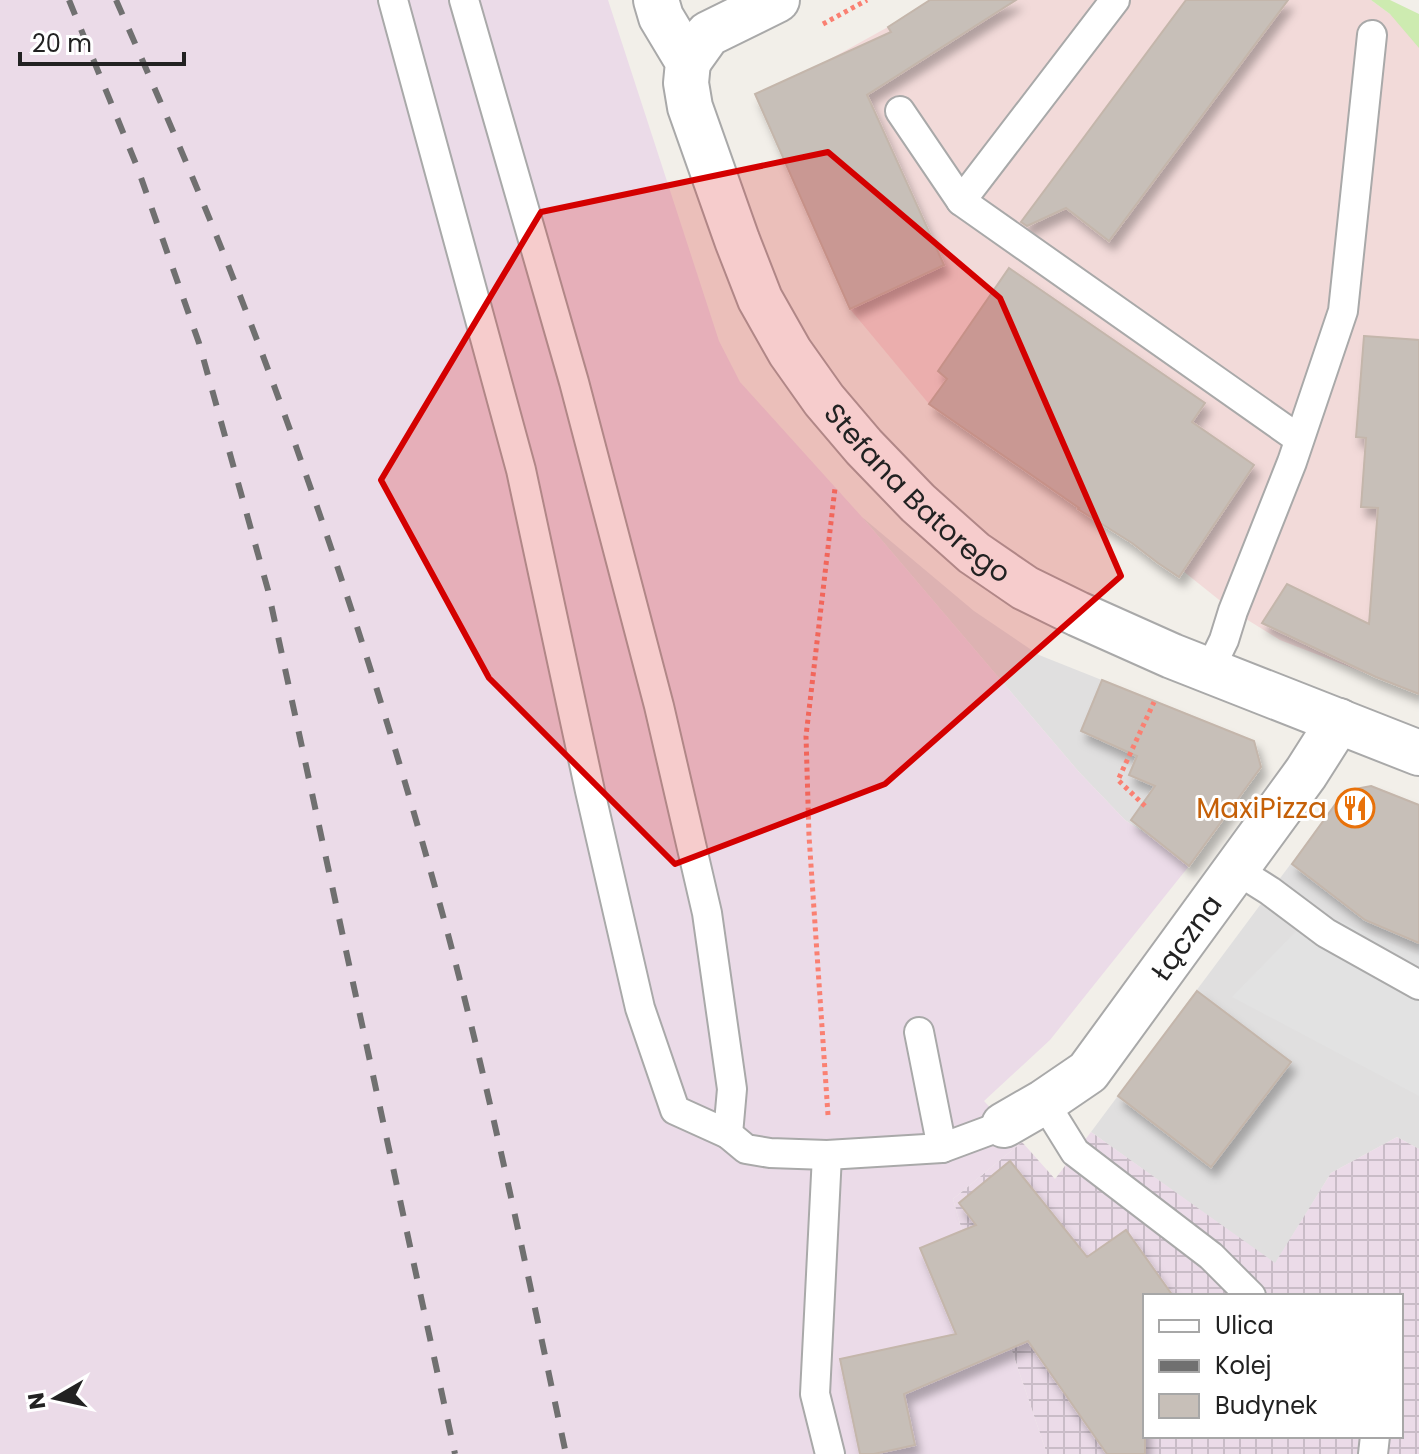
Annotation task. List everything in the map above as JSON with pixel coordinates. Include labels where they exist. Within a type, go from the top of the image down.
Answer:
[{"type":"street","name":"Stefana Batorego","points":[[656,0],[661,17],[688,62],[686,83],[690,107],[760,299],[790,352],[824,400],[918,503],[974,553],[1025,588],[1209,671],[1419,753]]},
{"type":"street","points":[[688,62],[708,34],[777,0]]},
{"type":"street","name":"Łączna","points":[[1004,1125],[1088,1072],[1306,773],[1339,721]]},
{"type":"lane","points":[[393,0],[521,470],[640,1008],[675,1110],[728,1134],[746,1149],[770,1153],[827,1155],[942,1148],[1004,1125]]},
{"type":"lane","points":[[464,0],[574,382],[659,706],[709,928],[732,1089],[728,1134]]},
{"type":"lane","points":[[961,201],[1115,0]]},
{"type":"lane","points":[[1209,671],[1224,640],[1299,439],[1343,311],[1372,35]]},
{"type":"lane","points":[[900,111],[961,201],[1299,439]]},
{"type":"lane","points":[[1235,869],[1326,933],[1419,985]]},
{"type":"lane","points":[[919,1032],[942,1148]]},
{"type":"lane","points":[[1044,1102],[1075,1152],[1211,1256],[1249,1294]]},
{"type":"lane","points":[[827,1155],[815,1394],[830,1454]]},
{"type":"path","points":[[827,1155],[828,1115],[809,836],[806,736],[835,486]]},
{"type":"path","points":[[1145,806],[1118,780],[1157,693]]},
{"type":"highlighted area","points":[[828,152],[1000,298],[1121,576],[885,784],[675,864],[489,678],[381,480],[541,212]]},
{"type":"shaded area","points":[[0,0],[608,0],[719,341],[740,382],[862,517],[1079,772],[1125,820],[1189,866],[1050,1040],[984,1101],[1022,1142],[953,1199],[962,1231],[1011,1348],[1047,1454],[0,1454]]},
{"type":"shaded area","points":[[930,0],[1371,0],[1390,14],[1419,27],[1419,694],[1280,640],[1233,611],[1183,571],[1178,576],[1170,571],[1171,568],[1149,553],[1148,556],[1141,547],[1110,529],[1111,525],[929,404],[850,309],[823,63]]},
{"type":"shaded area","points":[[862,517],[974,611],[1039,655],[1255,741],[1261,767],[1189,866],[1125,820],[1079,772]]},
{"type":"shaded area","points":[[1371,786],[1419,805],[1419,1149],[1397,1137],[1331,1173],[1275,1264],[1091,1132],[1345,791]]},
{"type":"shaded area","points":[[1316,911],[1419,955],[1419,1096],[1232,997]]},
{"type":"shaded area","points":[[1091,1132],[1275,1263],[1331,1173],[1397,1137],[1419,1149],[1419,1454],[1047,1454],[1011,1348],[962,1231],[953,1199],[1022,1142],[1055,1179]]},
{"type":"green space","points":[[1371,0],[1390,0],[1419,14],[1419,48],[1390,14]]},
{"type":"building","points":[[930,0],[1016,0],[867,95],[944,265],[850,309],[755,94],[891,32],[888,27]]},
{"type":"building","points":[[1186,0],[1288,0],[1109,241],[1066,208],[1027,226],[1021,222]]},
{"type":"building","points":[[1009,268],[1205,403],[1192,422],[1254,465],[1179,577],[929,404],[947,379],[938,371]]},
{"type":"building","points":[[1364,336],[1419,340],[1419,694],[1262,623],[1287,584],[1369,624],[1378,508],[1361,507],[1366,438],[1356,437]]},
{"type":"building","points":[[1102,680],[1254,741],[1261,767],[1189,866],[1131,820],[1155,786],[1129,775],[1137,756],[1081,731]]},
{"type":"building","points":[[1371,786],[1419,805],[1419,943],[1365,920],[1292,864],[1345,791]]},
{"type":"building","points":[[1197,991],[1291,1062],[1211,1167],[1118,1096]]},
{"type":"building","points":[[1010,1161],[1087,1257],[1126,1230],[1172,1294],[1143,1294],[1145,1454],[1107,1454],[1028,1341],[904,1394],[915,1445],[860,1454],[840,1359],[956,1334],[920,1248],[976,1225],[959,1203]]},
{"type":"railway","points":[[69,0],[138,169],[199,343],[268,590],[455,1454]]},
{"type":"railway","points":[[116,0],[204,206],[263,355],[373,678],[462,989],[509,1188],[566,1454]]},
{"type":"place","name":"MaxiPizza","points":[[1355,808]]}]
